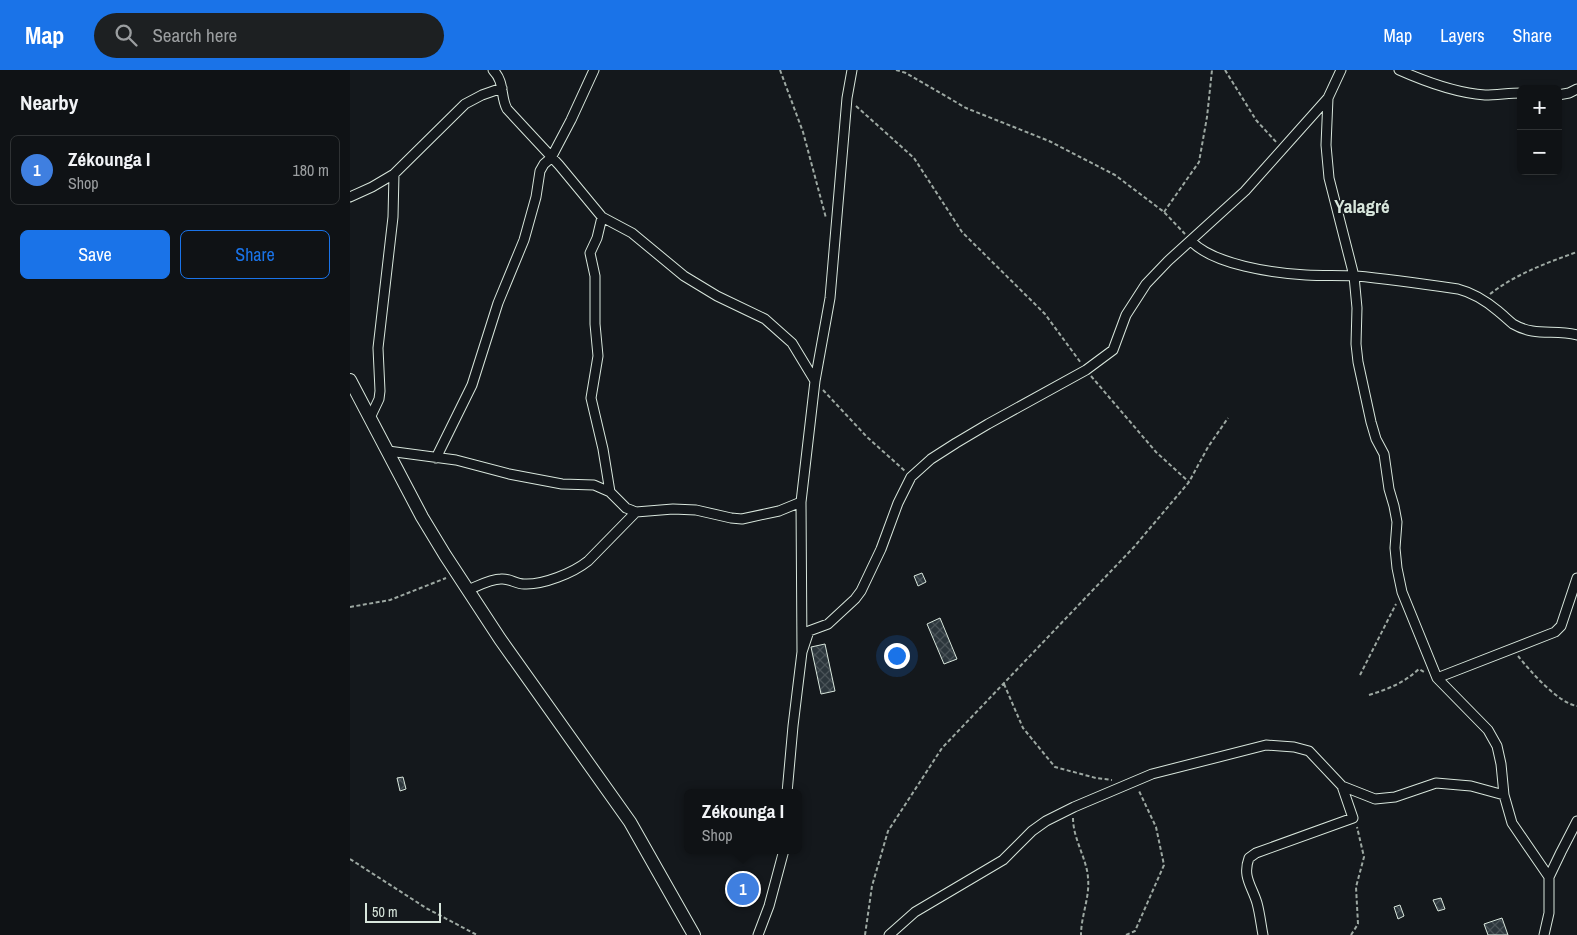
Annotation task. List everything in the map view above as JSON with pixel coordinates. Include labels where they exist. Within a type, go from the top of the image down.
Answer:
[{"type":"street","points":[[493,70],[501,80],[507,109],[559,165],[602,217],[632,233],[692,281],[717,296],[765,319],[792,343],[815,381]]},
{"type":"street","points":[[436,458],[472,385],[498,302],[524,240],[536,197],[540,171],[551,158],[594,70]]},
{"type":"street","points":[[787,789],[802,652],[800,502],[815,381],[830,298],[847,98],[852,70]]},
{"type":"street","points":[[802,652],[809,631],[828,624],[861,591],[911,477],[931,459],[988,424],[1086,370],[1113,350],[1126,315],[1146,284],[1168,261],[1244,191],[1328,98],[1341,70]]},
{"type":"street","points":[[1398,70],[1461,92],[1486,95],[1517,93]]},
{"type":"street","points":[[350,197],[394,174],[465,104],[482,95],[502,88]]},
{"type":"street","points":[[1562,94],[1577,89]]},
{"type":"street","points":[[1328,98],[1326,145],[1329,178],[1354,276],[1357,308],[1356,344],[1358,362],[1371,422],[1384,454],[1388,470],[1389,489],[1397,522],[1395,548],[1402,592],[1437,678],[1488,730],[1496,746],[1501,764],[1504,795],[1512,823],[1549,877]]},
{"type":"street","points":[[370,418],[380,391],[378,348],[393,217],[394,174]]},
{"type":"street","points":[[602,217],[598,238],[590,253],[596,276],[594,324],[598,356],[591,398],[603,449],[610,492]]},
{"type":"street","points":[[1191,241],[1203,251],[1216,258],[1243,266],[1304,275],[1354,276],[1458,289],[1470,292],[1484,299],[1513,324],[1530,331],[1544,334],[1567,333],[1577,335]]},
{"type":"street","points":[[350,380],[422,517],[500,639],[630,822],[694,935]]},
{"type":"street","points":[[388,452],[456,460],[509,474],[554,483],[594,484],[610,492],[626,508],[636,512],[673,509],[696,510],[742,519],[779,511],[800,502]]},
{"type":"street","points":[[468,590],[502,579],[522,584],[531,584],[562,576],[579,568],[636,512]]},
{"type":"street","points":[[1437,678],[1555,632],[1561,626],[1577,578]]},
{"type":"street","points":[[889,935],[914,912],[1003,860],[1032,831],[1046,821],[1152,774],[1266,744],[1294,747],[1309,751],[1342,786],[1353,818],[1256,853],[1248,858],[1245,868],[1248,882],[1257,903],[1263,935]]},
{"type":"street","points":[[1342,786],[1375,799],[1395,797],[1436,782],[1471,786],[1504,795]]},
{"type":"street","points":[[1544,935],[1549,913],[1549,877],[1577,821]]},
{"type":"street","points":[[758,935],[769,906],[783,854]]},
{"type":"path","points":[[780,70],[803,132],[827,218]]},
{"type":"path","points":[[896,70],[906,73],[966,108],[1049,141],[1115,174],[1164,212],[1191,241]]},
{"type":"path","points":[[1164,212],[1199,162],[1207,117],[1212,70]]},
{"type":"path","points":[[1224,70],[1256,120],[1282,148]]},
{"type":"path","points":[[847,98],[914,158],[962,232],[1045,314],[1086,370],[1156,452],[1189,482]]},
{"type":"path","points":[[1484,299],[1506,282],[1548,262],[1577,252]]},
{"type":"path","points":[[815,381],[867,437],[911,477]]},
{"type":"path","points":[[866,935],[872,886],[888,831],[942,748],[1134,546],[1189,482],[1208,447],[1228,418]]},
{"type":"path","points":[[350,607],[390,600],[458,574]]},
{"type":"path","points":[[1360,676],[1402,592]]},
{"type":"path","points":[[1512,648],[1532,673],[1568,705],[1577,706]]},
{"type":"path","points":[[1369,695],[1391,688],[1419,670],[1437,678]]},
{"type":"path","points":[[1074,807],[1073,822],[1088,876],[1087,897],[1080,935]]},
{"type":"path","points":[[1351,935],[1358,924],[1356,887],[1364,857],[1353,818]]},
{"type":"path","points":[[350,859],[426,908],[477,935]]},
{"type":"building","points":[[922,573],[926,582],[918,586],[914,576]]},
{"type":"building","points":[[940,618],[957,659],[944,664],[927,624]]},
{"type":"building","points":[[825,644],[835,691],[821,694],[811,647]]},
{"type":"building","points":[[403,777],[406,789],[400,791],[397,778]]},
{"type":"building","points":[[1441,898],[1445,909],[1438,911],[1433,900]]},
{"type":"building","points":[[1400,905],[1404,916],[1398,919],[1394,907]]},
{"type":"building","points":[[1502,918],[1508,935],[1488,935],[1484,924]]},
{"type":"place","name":"Zékounga I","points":[[743,889]]},
{"type":"district","name":"Yalagré","points":[[1362,206]]}]
